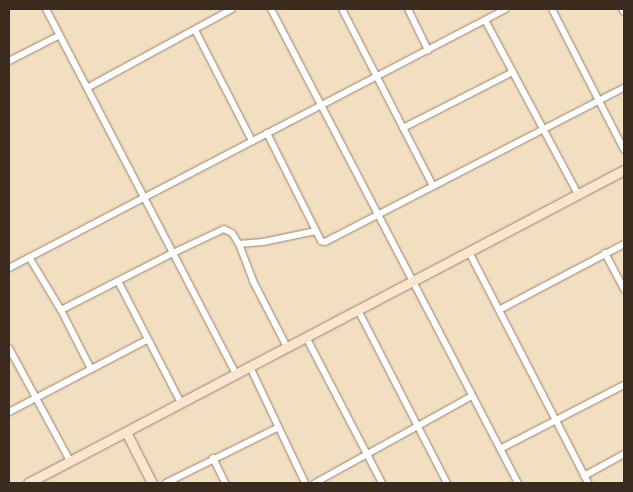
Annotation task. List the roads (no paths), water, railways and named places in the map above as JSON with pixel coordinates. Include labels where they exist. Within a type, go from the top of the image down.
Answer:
[{"type":"street","points":[[46,9],[142,198],[236,374]]},
{"type":"street","points":[[86,88],[232,9]]},
{"type":"street","points":[[271,9],[518,483]]},
{"type":"street","points":[[342,9],[433,186]]},
{"type":"street","points":[[408,9],[428,50]]},
{"type":"street","points":[[9,268],[320,104],[506,9]]},
{"type":"street","points":[[552,9],[624,150]]},
{"type":"street","points":[[485,20],[578,194]]},
{"type":"street","points":[[195,30],[252,141]]},
{"type":"street","points":[[9,61],[60,35]]},
{"type":"street","points":[[403,128],[513,72]]},
{"type":"street","points":[[267,133],[316,232],[322,241],[325,242],[624,88]]},
{"type":"street","points":[[28,483],[624,170]]},
{"type":"street","points":[[61,310],[172,252],[224,229],[232,233],[239,244],[253,281],[287,347]]},
{"type":"street","points":[[239,244],[263,242],[316,232]]},
{"type":"street","points":[[499,310],[624,244]]},
{"type":"street","points":[[469,252],[588,483]]},
{"type":"street","points":[[605,253],[624,290]]},
{"type":"street","points":[[29,257],[61,310],[91,369]]},
{"type":"street","points":[[118,281],[181,403]]},
{"type":"street","points":[[358,310],[446,481],[436,483]]},
{"type":"street","points":[[306,337],[382,483]]},
{"type":"street","points":[[9,412],[147,340]]},
{"type":"street","points":[[9,348],[70,461]]},
{"type":"street","points":[[250,367],[277,428],[305,483]]},
{"type":"street","points":[[500,449],[624,385]]},
{"type":"street","points":[[315,483],[472,396]]},
{"type":"street","points":[[166,483],[213,458],[277,428]]},
{"type":"street","points":[[126,432],[152,483]]},
{"type":"street","points":[[584,476],[624,454]]},
{"type":"street","points":[[213,458],[225,483]]}]
